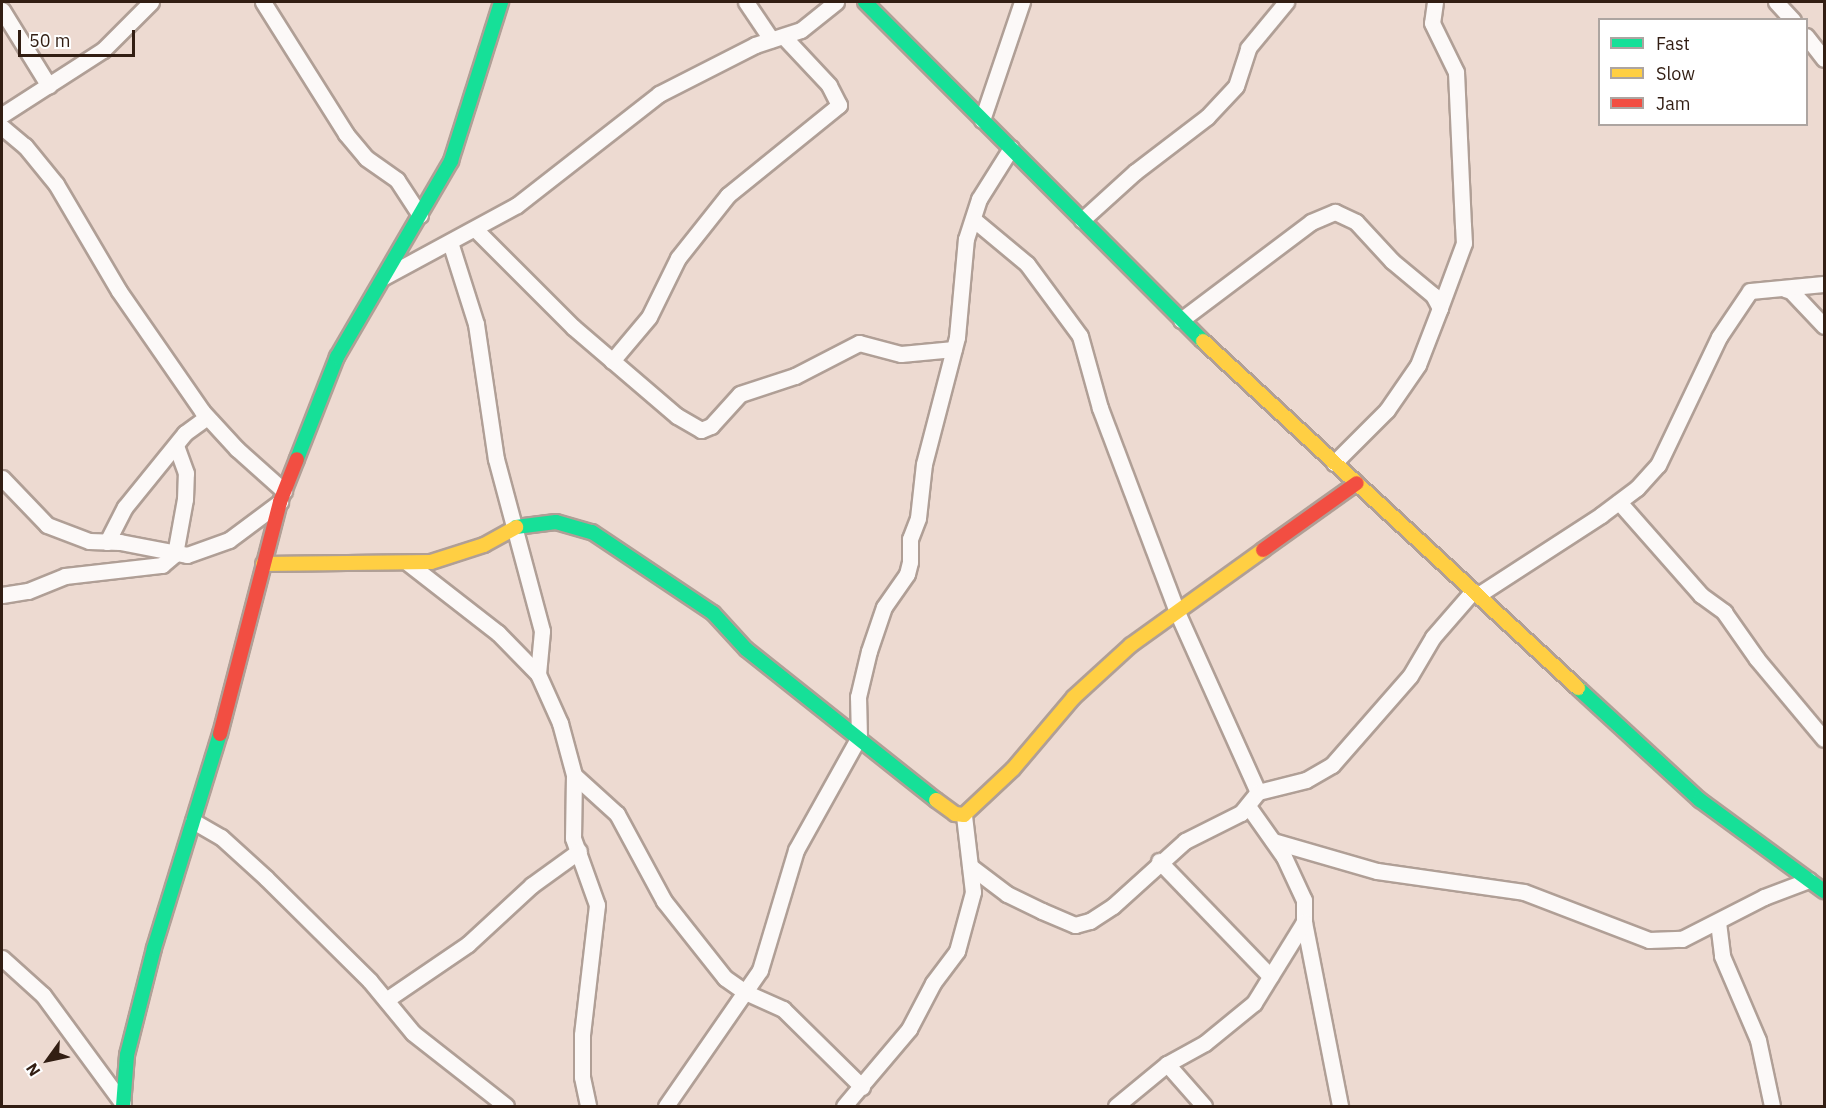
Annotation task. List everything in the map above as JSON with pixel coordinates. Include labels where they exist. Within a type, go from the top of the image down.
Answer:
[{"type":"street","points":[[2,115],[103,50],[151,2]]},
{"type":"street","points":[[263,2],[346,134],[366,158],[397,180],[420,215]]},
{"type":"street","points":[[123,1105],[132,1034],[282,496],[337,357],[451,161],[501,2]]},
{"type":"street","points":[[612,361],[649,317],[678,258],[728,195],[839,105],[830,85],[778,39],[746,2]]},
{"type":"street","points":[[384,277],[517,205],[659,94],[778,39],[836,2]]},
{"type":"street","points":[[865,2],[1180,320],[1334,463],[1700,800],[1824,891]]},
{"type":"street","points":[[982,120],[1022,2]]},
{"type":"street","points":[[1082,220],[1135,172],[1207,117],[1236,86],[1248,48],[1286,2]]},
{"type":"street","points":[[1334,463],[1387,410],[1418,365],[1464,243],[1456,72],[1432,23],[1435,2]]},
{"type":"street","points":[[1776,2],[1791,18]]},
{"type":"street","points":[[2,10],[49,86]]},
{"type":"street","points":[[1808,39],[1824,59]]},
{"type":"street","points":[[2,127],[25,146],[56,184],[124,300],[207,417],[282,496]]},
{"type":"street","points":[[666,1107],[745,992],[765,958],[796,850],[859,737],[861,681],[879,617],[907,574],[924,464],[954,349],[962,265],[973,219],[979,200],[1011,148]]},
{"type":"street","points":[[1180,320],[1298,232],[1335,212],[1356,222],[1392,261],[1433,295],[1440,308]]},
{"type":"street","points":[[973,219],[1027,264],[1080,336],[1100,408],[1177,612],[1258,792]]},
{"type":"street","points":[[475,229],[521,279],[612,361],[690,427],[701,430],[711,426],[740,393],[795,376],[859,343],[901,354],[954,349]]},
{"type":"street","points":[[450,242],[476,324],[496,459],[542,631],[537,674]]},
{"type":"street","points":[[970,866],[1007,894],[1075,925],[1090,921],[1113,906],[1159,861],[1185,841],[1241,813],[1258,792],[1306,780],[1332,765],[1410,676],[1433,637],[1475,593],[1618,502],[1658,465],[1738,302],[1750,291],[1785,290],[1824,284]]},
{"type":"street","points":[[1785,290],[1791,291],[1824,326]]},
{"type":"street","points":[[107,542],[125,507],[185,433],[207,417]]},
{"type":"street","points":[[2,595],[28,591],[64,576],[162,565],[175,554],[186,473],[176,446]]},
{"type":"street","points":[[2,478],[47,525],[90,541],[187,555],[229,540],[282,496]]},
{"type":"street","points":[[263,564],[408,563],[465,552],[515,527],[556,522],[600,537],[713,613],[746,649],[928,794],[955,814],[964,815],[1013,769],[1074,697],[1131,645],[1357,483]]},
{"type":"street","points":[[1618,502],[1701,595],[1724,612],[1757,659],[1824,739]]},
{"type":"street","points":[[408,563],[498,633],[537,674],[560,723],[574,775],[572,819],[579,851],[597,905],[597,923],[589,957],[582,1035],[582,1077],[588,1107]]},
{"type":"street","points":[[574,775],[617,814],[664,901],[708,958],[745,992],[783,1009],[862,1087]]},
{"type":"street","points":[[1248,806],[1273,841],[1304,900],[1304,922],[1340,1107]]},
{"type":"street","points":[[844,1107],[909,1029],[933,983],[957,951],[973,892],[964,815]]},
{"type":"street","points":[[193,821],[221,837],[266,878],[386,1000],[413,1033],[506,1107]]},
{"type":"street","points":[[1273,841],[1377,871],[1524,892],[1649,940],[1673,941],[1718,922],[1764,897],[1809,880]]},
{"type":"street","points":[[386,1000],[468,944],[532,885],[579,851]]},
{"type":"street","points":[[1159,861],[1270,976]]},
{"type":"street","points":[[1116,1107],[1167,1064],[1205,1043],[1254,1003],[1304,922]]},
{"type":"street","points":[[1718,922],[1722,956],[1758,1040],[1772,1107]]},
{"type":"street","points":[[2,958],[43,995],[123,1105]]},
{"type":"street","points":[[1167,1064],[1204,1107]]},
{"type":"traffic: fast","points":[[297,459],[337,357],[451,161],[501,2]]},
{"type":"traffic: fast","points":[[865,2],[1203,341]]},
{"type":"traffic: fast","points":[[516,527],[556,522],[592,532],[713,613],[746,649],[936,800]]},
{"type":"traffic: fast","points":[[1578,688],[1700,800],[1824,891]]},
{"type":"traffic: fast","points":[[123,1106],[127,1055],[154,948],[220,734]]},
{"type":"traffic: slow","points":[[1203,341],[1578,688]]},
{"type":"traffic: slow","points":[[263,564],[431,562],[484,545],[516,527]]},
{"type":"traffic: slow","points":[[936,800],[955,814],[964,815],[1013,769],[1074,697],[1131,645],[1263,550]]},
{"type":"traffic: jam","points":[[220,734],[280,502],[297,459]]},
{"type":"traffic: jam","points":[[1263,550],[1357,483]]}]
